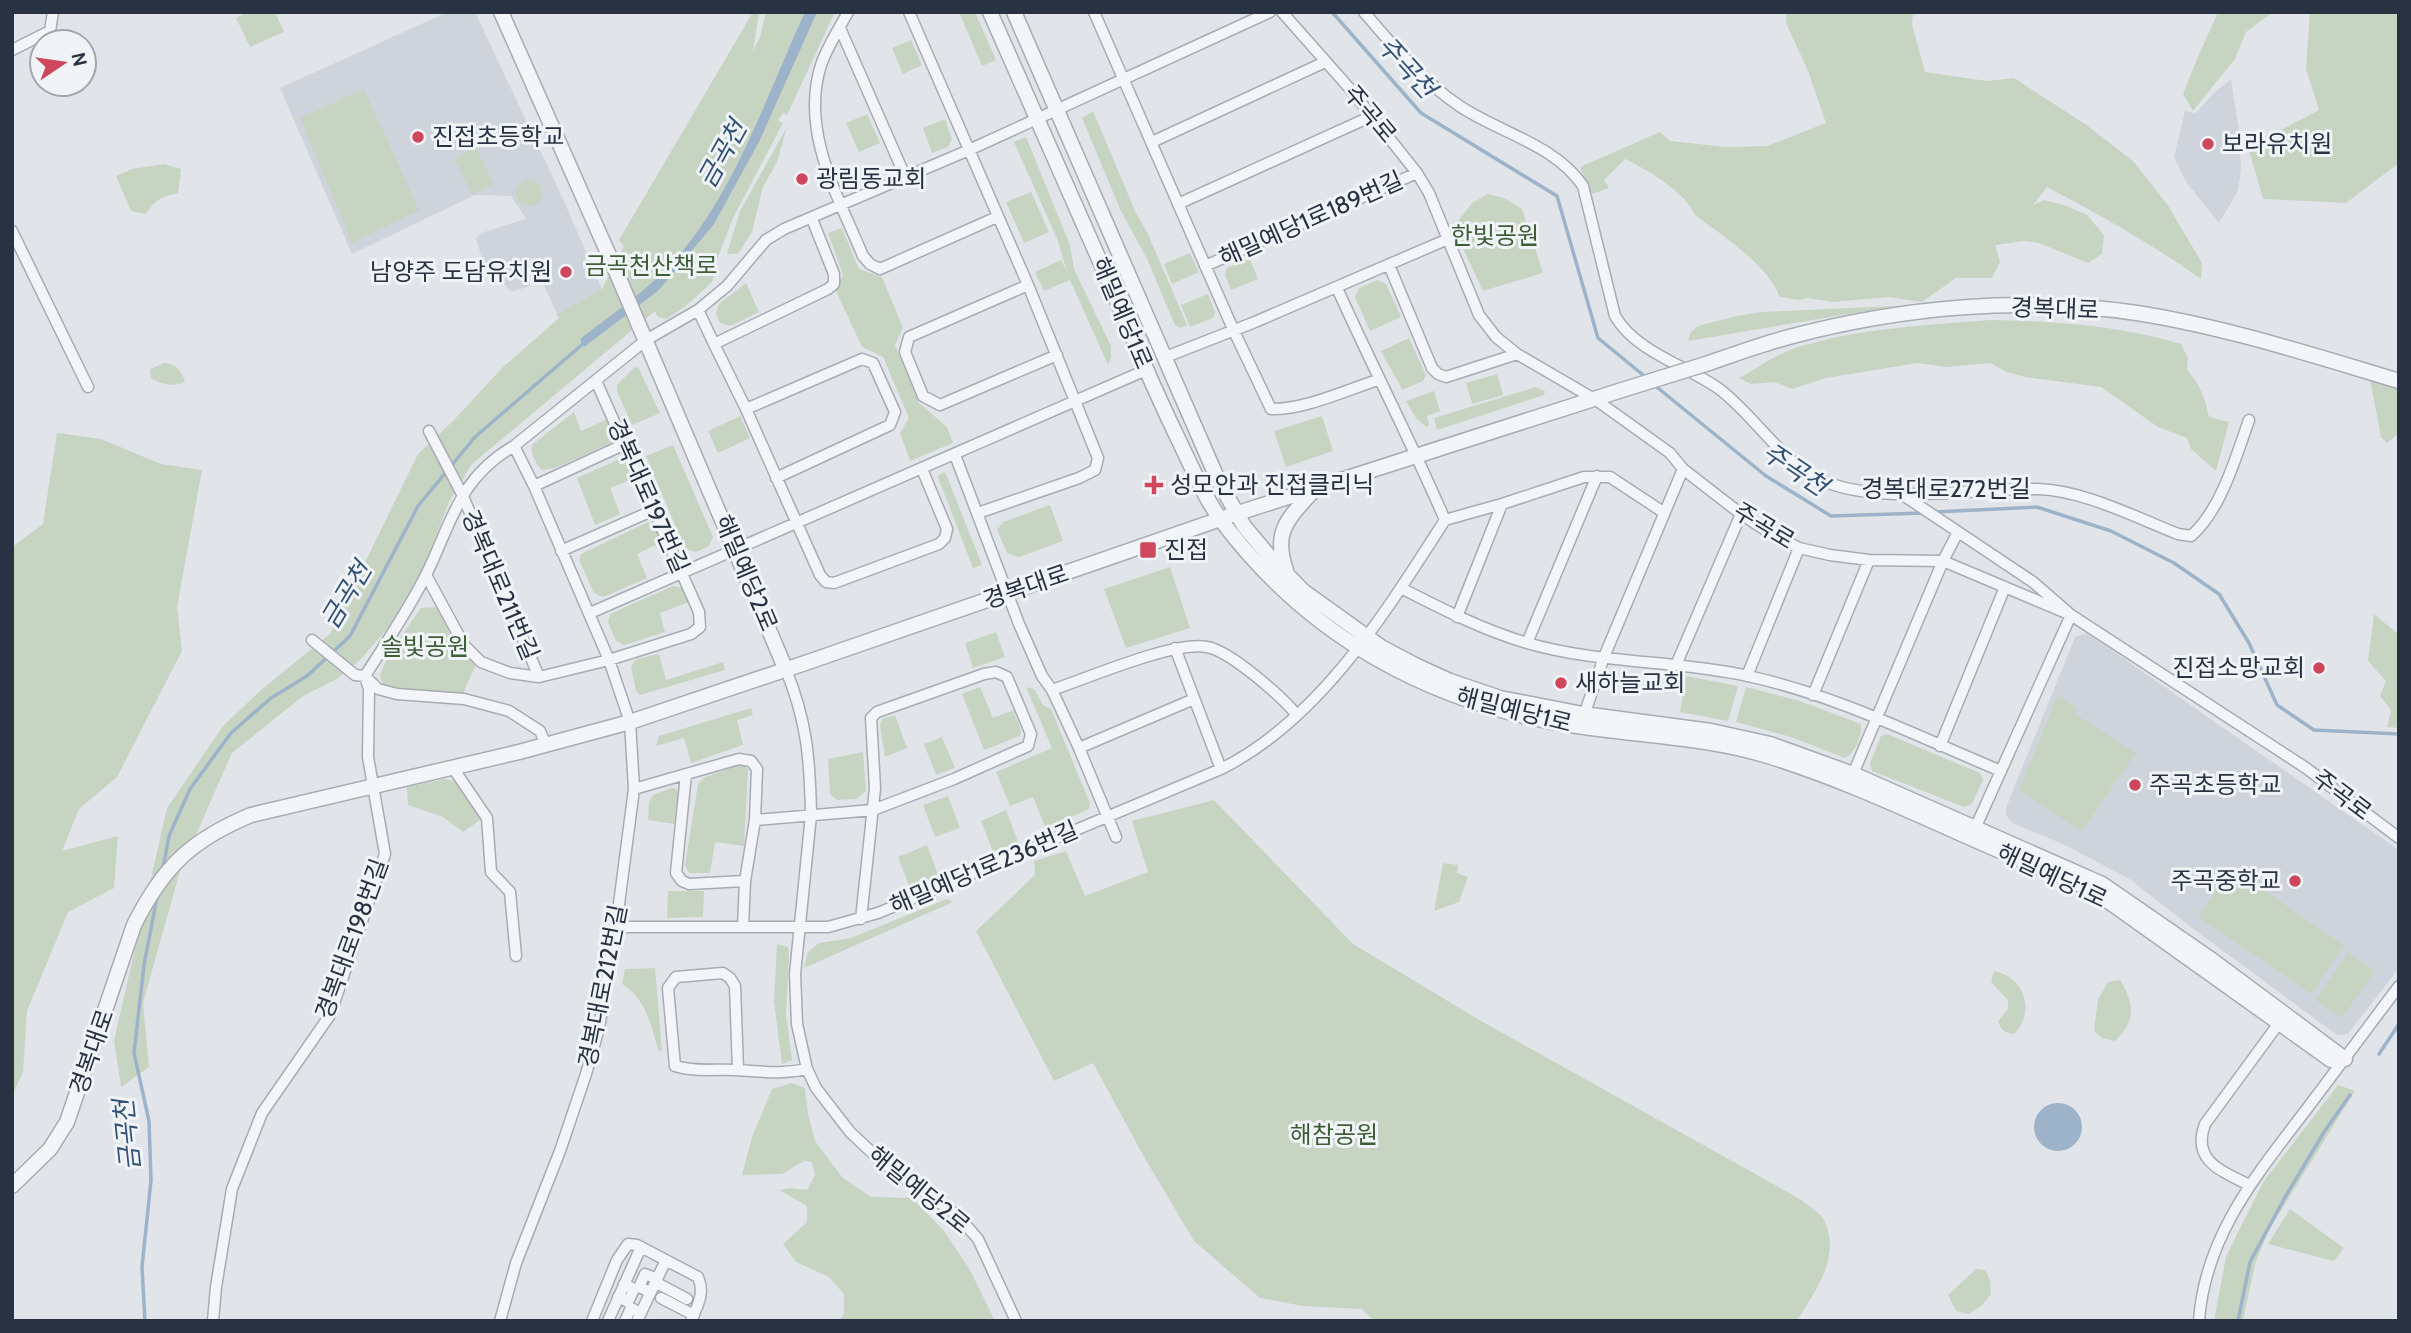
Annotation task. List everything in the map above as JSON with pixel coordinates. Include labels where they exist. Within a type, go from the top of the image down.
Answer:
[{"type":"street","points":[[12,50],[50,32],[54,12]]},
{"type":"street","name":"해밀예당2로","points":[[501,12],[646,340],[799,702],[807,743],[811,815],[795,974],[797,1024],[807,1069],[816,1088],[850,1132],[883,1163],[957,1215],[978,1239],[1016,1321]]},
{"type":"street","points":[[848,12],[821,65],[816,93],[815,133],[863,256],[870,264],[880,269],[997,217]]},
{"type":"street","points":[[909,12],[1028,285],[1098,458],[1095,470],[1079,478],[978,513]]},
{"type":"street","name":"해밀예당1로","points":[[990,12],[1146,370],[1201,488],[1220,519],[1278,584],[1316,619],[1456,697],[1534,719],[1711,731],[1759,742],[1853,774],[2097,893],[2283,1018],[2331,1060],[2345,1059]]},
{"type":"street","name":"해밀예당1로","points":[[1014,12],[1201,445],[1235,514],[1287,575],[1362,643]]},
{"type":"street","points":[[360,676],[426,575],[462,494],[472,481],[500,454],[646,340],[698,310],[727,286],[766,240],[784,229],[813,219],[1037,119],[1270,12]]},
{"type":"street","name":"주곡로","points":[[1282,12],[1372,116],[1417,173],[1429,193],[1479,315],[1496,337],[1517,354],[1596,400],[1670,453],[1683,469],[1741,514],[1799,548],[1869,560],[1943,561],[2071,615],[2306,768],[2399,838]]},
{"type":"street","name":"경복대로272번길","points":[[1364,12],[1399,52],[1439,90],[1462,107],[1565,164],[1583,186],[1615,316],[1621,327],[1636,339],[1719,389],[1784,453],[1824,481],[1861,492],[1905,496],[2039,489],[2077,495],[2178,534],[2191,536],[2203,526],[2230,473],[2249,420]]},
{"type":"street","name":"해밀예당1로189번길","points":[[1098,14],[1178,204],[1270,409],[1283,410],[1299,406],[1378,380]]},
{"type":"street","points":[[839,28],[905,176]]},
{"type":"street","points":[[1152,142],[1325,62]]},
{"type":"street","points":[[1178,204],[1372,116]]},
{"type":"street","name":"해밀예당1로189번길","points":[[1205,266],[1417,173]]},
{"type":"street","points":[[713,344],[834,284],[834,274],[813,219]]},
{"type":"street","points":[[12,231],[88,387]]},
{"type":"street","points":[[1163,358],[1337,288],[1448,239]]},
{"type":"street","points":[[1389,265],[1432,368],[1437,374],[1447,377],[1517,354]]},
{"type":"street","points":[[1028,285],[908,337],[905,352],[923,396],[940,405],[1057,355]]},
{"type":"street","points":[[1337,288],[1378,380],[1418,455],[1445,520],[1584,477],[1597,476],[1610,477],[1663,512]]},
{"type":"street","name":"경복대로","points":[[12,1186],[50,1149],[67,1122],[134,925],[145,901],[174,863],[204,837],[251,814],[453,768],[630,722],[1235,514],[1788,337],[1849,323],[1942,309],[2073,307],[2136,313],[2296,350],[2399,380]]},
{"type":"street","points":[[698,310],[746,409],[796,524],[820,575],[826,582],[834,583],[939,544],[946,538],[947,529],[922,469]]},
{"type":"street","points":[[746,409],[862,359],[873,363],[895,412],[890,425],[776,478]]},
{"type":"street","points":[[590,613],[1146,370]]},
{"type":"street","name":"경복대로197번길","points":[[596,381],[699,611]]},
{"type":"street","name":"경복대로211번길","points":[[429,431],[462,494],[539,677]]},
{"type":"street","points":[[534,486],[625,444]]},
{"type":"street","points":[[513,446],[534,486],[590,613],[630,722]]},
{"type":"street","name":"해밀예당1로236번길","points":[[955,455],[1007,594],[1042,676],[1052,690],[1079,748],[1116,837]]},
{"type":"street","points":[[1582,721],[1604,657],[1683,469]]},
{"type":"street","points":[[1527,643],[1597,476]]},
{"type":"street","points":[[1287,575],[1280,554],[1281,537],[1287,520],[1315,489]]},
{"type":"street","points":[[1905,496],[2033,582],[2071,615],[1973,833]]},
{"type":"street","points":[[1457,617],[1502,504]]},
{"type":"street","points":[[561,551],[654,510]]},
{"type":"street","points":[[1676,665],[1741,514]]},
{"type":"street","name":"해밀예당1로236번길","points":[[799,927],[828,927],[861,919],[955,883],[1221,769],[1263,744],[1319,693],[1362,643],[1445,520]]},
{"type":"street","points":[[1853,774],[1955,531]]},
{"type":"street","points":[[1748,676],[1799,548]]},
{"type":"street","points":[[1813,695],[1869,560]]},
{"type":"street","name":"경복대로211번길","points":[[426,575],[464,645],[481,662],[510,673],[539,677],[609,660],[691,634],[700,627],[699,611]]},
{"type":"street","points":[[1940,746],[2006,587]]},
{"type":"street","points":[[1401,588],[1457,617],[1527,643],[1604,657],[1748,676],[1813,695],[2001,771]]},
{"type":"street","points":[[312,640],[378,689],[397,694],[464,699],[509,711],[540,730],[546,745]]},
{"type":"street","points":[[1052,690],[1175,648],[1209,647],[1230,657],[1285,701],[1296,714]]},
{"type":"street","points":[[1175,648],[1221,769]]},
{"type":"street","name":"해밀예당1로236번길","points":[[861,919],[873,810],[874,768],[869,725],[871,718],[877,712],[984,674],[996,672],[1007,677],[1031,734],[1028,746],[954,779],[873,810]]},
{"type":"street","points":[[360,676],[369,688],[368,757],[373,786]]},
{"type":"street","points":[[1079,748],[1194,699]]},
{"type":"street","name":"해밀예당1로","points":[[1582,721],[1769,756],[1973,833]]},
{"type":"street","name":"경복대로212번길","points":[[500,1321],[516,1263],[560,1150],[599,1028],[616,927],[634,789],[630,722]]},
{"type":"street","points":[[634,789],[739,758],[751,761],[757,769],[755,820],[745,881],[744,927]]},
{"type":"street","points":[[453,768],[487,818],[491,872],[510,892],[516,956]]},
{"type":"street","points":[[686,774],[676,873],[682,881],[689,884],[745,881]]},
{"type":"street","name":"경복대로198번길","points":[[213,1321],[232,1189],[262,1114],[330,1015],[385,854],[373,786]]},
{"type":"street","points":[[755,820],[873,810]]},
{"type":"street","points":[[616,927],[799,927]]},
{"type":"street","points":[[738,1070],[735,986],[730,978],[723,973],[676,977],[668,988],[675,1066],[764,1074],[807,1069]]},
{"type":"street","points":[[2199,1321],[2200,1305],[2215,1250],[2249,1185],[2399,986]]},
{"type":"street","points":[[2249,1185],[2216,1167],[2204,1156],[2199,1138],[2205,1124],[2283,1018]]},
{"type":"street","points":[[592,1321],[617,1260],[628,1244],[641,1247],[698,1277],[702,1287],[700,1301],[692,1318],[665,1295]]},
{"type":"street","points":[[608,1321],[641,1247]]},
{"type":"street","points":[[665,1295],[666,1260]]},
{"type":"street","points":[[625,1321],[631,1308],[638,1319],[665,1295],[685,1283]]},
{"type":"shaded area","name":"진접초등학교","points":[[448,12],[475,12],[602,289],[557,314],[531,257],[530,286],[511,292],[498,277],[486,272],[476,238],[481,233],[526,219],[511,196],[475,195],[352,254],[280,88]]},
{"type":"shaded area","name":"보라유치원","points":[[2231,79],[2239,131],[2241,169],[2238,191],[2219,223],[2186,182],[2174,157],[2185,111],[2196,113]]},
{"type":"shaded area","points":[[2087,633],[2399,850],[2399,968],[2348,1034],[2337,1035],[2131,880],[2065,845],[2012,823],[2006,815],[2006,808],[2075,637]]},
{"type":"green space","points":[[248,12],[275,12],[284,32],[250,47],[236,18]]},
{"type":"green space","name":"금곡천산책로","points":[[753,12],[759,12],[753,51],[760,37],[766,12],[835,12],[787,115],[783,113],[778,120],[783,123],[733,218],[712,282],[667,319],[658,317],[655,311],[472,464],[449,502],[422,572],[387,629],[360,660],[337,679],[303,696],[232,753],[180,871],[143,1003],[149,1067],[121,1087],[114,1041],[167,808],[223,726],[261,690],[330,634],[418,454],[503,367],[559,318],[557,314],[602,289],[624,246],[619,240]]},
{"type":"green space","points":[[959,12],[975,12],[996,60],[982,66]]},
{"type":"green space","points":[[1786,12],[1913,12],[1912,24],[1925,72],[1987,81],[2014,78],[2085,124],[2133,161],[2167,204],[2202,263],[2201,279],[2126,230],[2047,187],[2033,205],[2044,200],[2087,215],[2104,235],[2102,254],[2088,263],[2039,243],[2024,241],[1995,245],[2000,262],[1992,278],[1956,278],[1922,302],[1889,297],[1833,302],[1808,298],[1799,300],[1780,297],[1765,273],[1731,242],[1695,215],[1675,190],[1655,175],[1625,159],[1604,180],[1609,188],[1592,194],[1580,167],[1660,132],[1670,141],[1726,147],[1767,146],[1826,123],[1808,71],[1786,23]]},
{"type":"green space","points":[[2218,12],[2273,12],[2246,32],[2235,59],[2193,111],[2183,94]]},
{"type":"green space","points":[[2310,12],[2399,12],[2399,163],[2346,203],[2263,199],[2248,147],[2319,110],[2306,69]]},
{"type":"green space","points":[[911,40],[922,65],[903,74],[892,48]]},
{"type":"green space","points":[[364,89],[419,210],[352,243],[300,118]]},
{"type":"green space","points":[[1093,111],[1185,320],[1187,325],[1180,328],[1175,325],[1147,259],[1120,209],[1082,118]]},
{"type":"green space","points":[[867,114],[880,143],[859,152],[846,123]]},
{"type":"green space","points":[[945,119],[952,139],[948,147],[932,153],[923,128]]},
{"type":"green space","points":[[787,127],[777,162],[763,187],[752,232],[738,254],[727,254],[740,211]]},
{"type":"green space","points":[[1026,137],[1070,245],[1074,269],[1111,346],[1108,365],[1070,280],[1044,291],[1035,272],[1061,260],[1067,272],[1058,241],[1014,142]]},
{"type":"green space","points":[[476,147],[494,184],[472,195],[454,158]]},
{"type":"green space","points":[[164,164],[181,169],[178,193],[159,199],[146,214],[131,211],[116,176],[132,169]]},
{"type":"green space","points":[[529,180],[538,184],[542,193],[538,202],[529,206],[520,202],[516,193],[520,184]]},
{"type":"green space","points":[[1031,192],[1049,232],[1024,243],[1006,202]]},
{"type":"green space","name":"한빛공원","points":[[1488,194],[1504,198],[1522,209],[1543,273],[1483,291],[1455,225],[1472,203]]},
{"type":"green space","points":[[842,228],[859,269],[882,277],[903,328],[895,345],[919,403],[947,427],[953,443],[910,461],[900,433],[909,418],[883,357],[862,347],[835,289],[843,275],[828,233]]},
{"type":"green space","points":[[1190,253],[1199,272],[1172,284],[1164,264]]},
{"type":"green space","points":[[1250,259],[1258,279],[1231,290],[1225,275],[1227,268]]},
{"type":"green space","points":[[1377,280],[1386,284],[1401,317],[1370,331],[1355,297],[1359,288]]},
{"type":"green space","points":[[746,283],[759,312],[730,326],[720,323],[716,314],[719,304]]},
{"type":"green space","points":[[1208,294],[1215,312],[1213,318],[1190,327],[1181,305]]},
{"type":"green space","points":[[1896,306],[1688,341],[1690,333],[1698,326],[1737,316],[1761,312]]},
{"type":"green space","points":[[1990,320],[2087,325],[2134,332],[2181,344],[2188,358],[2187,370],[2201,392],[2209,417],[2229,422],[2216,471],[2191,449],[2187,438],[2158,427],[2101,387],[2025,377],[1990,363],[1946,367],[1917,363],[1826,378],[1792,389],[1774,382],[1751,384],[1739,378],[1785,352],[1825,340],[1895,328]]},
{"type":"green space","points":[[1409,338],[1426,375],[1423,381],[1402,390],[1381,351]]},
{"type":"green space","points":[[164,363],[178,368],[185,382],[168,384],[151,378],[150,369]]},
{"type":"green space","points":[[638,367],[660,413],[632,425],[617,391],[617,385]]},
{"type":"green space","points":[[1497,374],[1503,395],[1472,404],[1466,383]]},
{"type":"green space","points":[[2370,379],[2399,387],[2399,433],[2387,443],[2381,437]]},
{"type":"green space","points":[[1536,387],[1545,391],[1544,395],[1437,430],[1434,418]]},
{"type":"green space","points":[[1434,391],[1440,411],[1427,416],[1429,425],[1426,427],[1416,418],[1406,401]]},
{"type":"green space","points":[[574,412],[581,431],[608,419],[614,435],[611,443],[555,468],[542,470],[533,458],[533,444]]},
{"type":"green space","points":[[740,416],[750,438],[718,453],[708,431]]},
{"type":"green space","points":[[1322,416],[1333,451],[1286,467],[1274,431]]},
{"type":"green space","points":[[57,433],[101,439],[161,464],[202,470],[177,607],[182,651],[117,777],[79,809],[62,851],[118,836],[114,888],[68,912],[27,1011],[23,1072],[12,1096],[12,547],[43,524]]},
{"type":"green space","points":[[673,445],[713,537],[709,546],[696,552],[686,549],[683,544],[646,456]]},
{"type":"green space","points":[[622,458],[627,461],[635,478],[610,488],[620,514],[595,525],[577,478]]},
{"type":"green space","points":[[944,472],[982,565],[973,568],[939,480],[938,476]]},
{"type":"green space","points":[[1050,505],[1063,541],[1019,557],[1007,553],[997,530],[1003,522]]},
{"type":"green space","points":[[648,522],[656,526],[662,542],[637,554],[647,578],[603,597],[594,593],[579,560],[581,554]]},
{"type":"green space","points":[[1170,567],[1190,628],[1126,648],[1104,589]]},
{"type":"green space","points":[[673,586],[683,588],[689,602],[660,613],[665,632],[624,645],[616,641],[608,622],[610,614]]},
{"type":"green space","name":"솔빛공원","points":[[438,607],[458,651],[476,664],[462,696],[402,693],[383,685],[380,675],[390,652],[421,608]]},
{"type":"green space","points":[[2374,614],[2399,635],[2399,728],[2387,727],[2391,710],[2380,696],[2386,681],[2368,661]]},
{"type":"green space","points":[[996,632],[1005,657],[973,668],[965,643]]},
{"type":"green space","points":[[659,654],[666,680],[723,662],[725,670],[640,695],[636,691],[631,667],[636,659]]},
{"type":"green space","points":[[1686,676],[1738,686],[1728,721],[1680,712]]},
{"type":"green space","points":[[980,687],[993,718],[1013,710],[1021,730],[1020,736],[984,750],[962,694]]},
{"type":"green space","points":[[1026,687],[1034,689],[1043,705],[1051,709],[1090,803],[1089,809],[1046,829],[1033,797],[1010,806],[996,772],[1052,748]]},
{"type":"green space","points":[[1746,687],[1800,701],[1861,724],[1855,748],[1845,758],[1791,737],[1736,722]]},
{"type":"green space","points":[[2058,695],[2077,708],[2075,714],[2136,753],[2082,831],[2019,790]]},
{"type":"green space","points":[[751,708],[753,715],[737,720],[743,745],[691,763],[684,738],[656,746],[659,736]]},
{"type":"green space","points":[[895,715],[907,748],[885,757],[880,725],[882,719]]},
{"type":"green space","points":[[1887,734],[1980,773],[1983,780],[1972,804],[1964,807],[1872,771],[1870,763],[1881,736]]},
{"type":"green space","points":[[942,737],[955,768],[936,775],[924,744]]},
{"type":"green space","points":[[863,752],[866,791],[856,799],[837,800],[830,794],[828,759]]},
{"type":"green space","points":[[743,764],[748,769],[744,846],[715,842],[710,873],[689,873],[685,865],[698,784],[705,777]]},
{"type":"green space","points":[[464,776],[490,813],[463,832],[443,817],[408,805],[407,787],[444,779],[455,781]]},
{"type":"green space","points":[[672,788],[678,793],[674,824],[648,820],[649,802],[653,795]]},
{"type":"green space","points":[[948,796],[960,828],[935,837],[923,805]]},
{"type":"green space","name":"해참공원","points":[[1214,800],[1353,944],[1481,1021],[1800,1199],[1816,1211],[1824,1220],[1829,1234],[1828,1260],[1818,1286],[1797,1321],[1374,1321],[1362,1309],[1303,1306],[1260,1298],[1194,1241],[1093,1063],[1054,1081],[976,931],[1035,875],[1034,861],[1066,851],[1085,896],[1148,872],[1132,821]]},
{"type":"green space","points":[[1006,810],[1018,842],[993,852],[981,821]]},
{"type":"green space","points":[[927,845],[939,877],[910,888],[898,857]]},
{"type":"green space","points":[[1443,863],[1458,865],[1457,873],[1468,877],[1459,902],[1434,911]]},
{"type":"green space","points":[[2231,868],[2344,945],[2311,994],[2198,917]]},
{"type":"green space","points":[[668,891],[704,891],[703,917],[667,918]]},
{"type":"green space","points":[[947,899],[953,902],[804,968],[808,952],[819,943],[851,938]]},
{"type":"green space","points":[[777,944],[788,947],[789,953],[786,1014],[792,1060],[782,1064],[774,1002]]},
{"type":"green space","points":[[2348,952],[2375,971],[2342,1018],[2316,1000]]},
{"type":"green space","points":[[655,968],[662,1052],[658,1050],[642,1005],[622,984],[625,969]]},
{"type":"green space","points":[[1994,971],[2013,980],[2024,997],[2025,1016],[2014,1034],[2003,1031],[1998,1021],[2008,1009],[2008,1000],[1991,982]]},
{"type":"green space","points":[[2120,980],[2131,1005],[2131,1012],[2127,1026],[2115,1041],[2102,1038],[2094,1031],[2098,999],[2108,982]]},
{"type":"green space","points":[[792,1083],[805,1088],[815,1141],[842,1177],[871,1197],[912,1198],[944,1231],[970,1270],[995,1321],[839,1321],[844,1314],[844,1294],[829,1277],[796,1262],[783,1244],[807,1222],[807,1206],[779,1190],[807,1190],[815,1175],[812,1162],[804,1161],[782,1174],[742,1175],[752,1137],[772,1089]]},
{"type":"green space","points":[[2338,1085],[2355,1091],[2269,1230],[2255,1264],[2243,1321],[2214,1321],[2226,1257],[2264,1181]]},
{"type":"green space","points":[[2290,1209],[2344,1248],[2334,1261],[2268,1244]]},
{"type":"green space","points":[[1976,1269],[1985,1270],[1990,1280],[1991,1294],[1969,1314],[1956,1311],[1948,1295]]},
{"type":"water","name":"금곡천","points":[[805,12],[817,12],[759,142],[714,224],[659,290],[584,347],[580,339],[664,272],[696,234],[715,205],[748,142]]},
{"type":"water","points":[[2058,1103],[2067,1104],[2075,1110],[2081,1118],[2081,1136],[2075,1144],[2067,1150],[2058,1151],[2049,1150],[2041,1144],[2035,1136],[2034,1127],[2035,1118],[2041,1110],[2049,1104]]},
{"type":"waterway","name":"주곡천","points":[[1332,12],[1421,113],[1557,196],[1598,338],[1648,379]]},
{"type":"waterway","name":"금곡천","points":[[163,868],[169,836],[190,789],[231,733],[271,698],[307,676],[350,636],[418,506],[475,437],[585,342]]},
{"type":"waterway","name":"주곡천","points":[[1653,384],[1766,476],[1831,516],[1923,513]]},
{"type":"waterway","name":"주곡천","points":[[1934,512],[2037,507],[2111,531],[2174,563],[2219,594],[2249,643],[2277,705],[2314,730],[2399,734]]},
{"type":"waterway","name":"금곡천","points":[[145,1321],[142,1267],[151,1180],[149,1121],[134,1053],[144,965],[157,897]]},
{"type":"waterway","points":[[2379,1054],[2399,1024]]},
{"type":"waterway","points":[[2238,1321],[2250,1262],[2324,1132],[2350,1095]]},
{"type":"place","name":"진접초등학교","points":[[418,137]]},
{"type":"place","name":"보라유치원","points":[[2208,144]]},
{"type":"place","name":"광림동교회","points":[[802,179]]},
{"type":"place","name":"남양주 도담유치원","points":[[566,272]]},
{"type":"place","name":"성모안과 진접클리닉","points":[[1154,485]]},
{"type":"place","name":"진접","points":[[1148,550]]},
{"type":"place","name":"진접소망교회","points":[[2319,668]]},
{"type":"place","name":"새하늘교회","points":[[1561,683]]},
{"type":"place","name":"주곡초등학교","points":[[2135,785]]},
{"type":"place","name":"주곡중학교","points":[[2295,881]]}]
